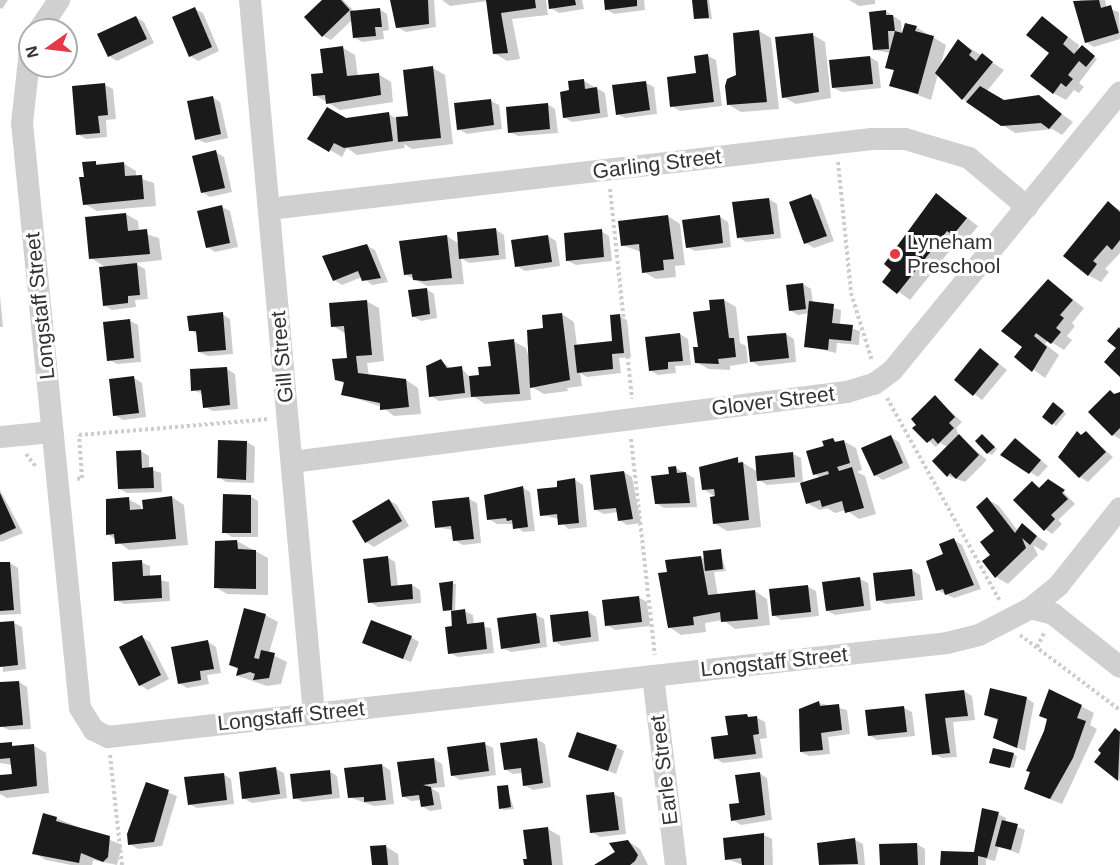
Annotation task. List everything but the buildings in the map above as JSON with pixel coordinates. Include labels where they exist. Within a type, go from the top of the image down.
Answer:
[{"type":"street","points":[[47,18],[59,0]]},
{"type":"street","name":"Gill Street","points":[[250,0],[314,714]]},
{"type":"street","name":"Longstaff Street","points":[[27,78],[22,123],[80,708],[94,730],[108,736],[314,714],[654,670],[947,643],[1009,621],[1031,608],[1059,585],[1120,508]]},
{"type":"street","name":"Glover Street","points":[[292,462],[847,392],[878,381],[892,371],[1120,92]]},
{"type":"street","name":"Garling Street","points":[[269,209],[860,140],[905,139],[969,158],[1026,207]]},
{"type":"street","points":[[0,437],[52,432]]},
{"type":"street","points":[[1031,608],[1053,614],[1120,667]]},
{"type":"street","name":"Earle Street","points":[[654,670],[675,865]]},
{"type":"path","points":[[837,156],[850,293],[878,381],[1014,632],[1120,710]]},
{"type":"path","points":[[608,170],[633,408],[629,419],[654,670]]},
{"type":"path","points":[[20,450],[37,468],[38,480],[82,478],[79,435],[288,418]]},
{"type":"path","points":[[108,736],[122,865]]},
{"type":"place","name":"Lyneham Preschool","points":[[895,254]]}]
